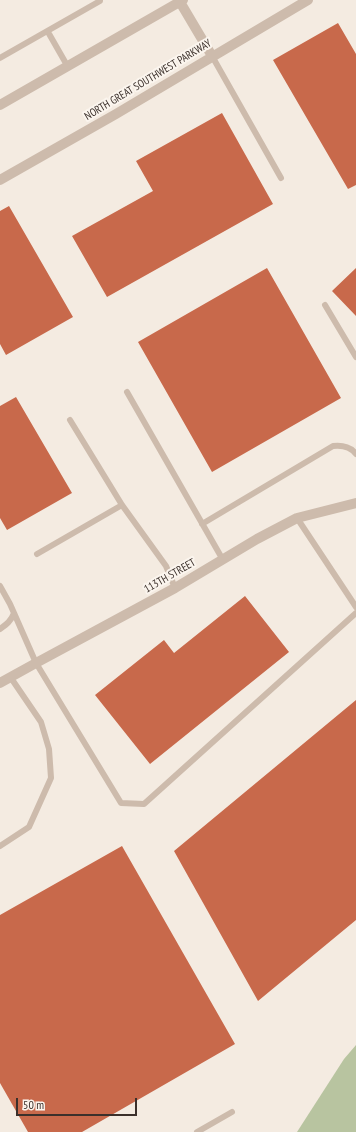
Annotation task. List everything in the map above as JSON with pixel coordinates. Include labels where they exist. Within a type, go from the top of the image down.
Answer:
[{"type":"street","name":"NORTH GREAT SOUTHWEST PARKWAY","points":[[0,180],[116,114],[308,0]]},
{"type":"street","points":[[0,105],[68,67],[176,2],[212,56]]},
{"type":"street","name":"113TH STREET","points":[[0,684],[175,588],[257,539],[297,518],[356,503]]},
{"type":"lane","points":[[0,58],[48,32],[100,0]]},
{"type":"lane","points":[[48,32],[68,67]]},
{"type":"lane","points":[[212,56],[281,178]]},
{"type":"lane","points":[[325,305],[356,357]]},
{"type":"lane","points":[[127,392],[223,560]]},
{"type":"lane","points":[[70,420],[122,506],[166,566],[175,588]]},
{"type":"lane","points":[[202,524],[333,446],[342,445],[354,451],[356,454]]},
{"type":"lane","points":[[37,554],[122,506]]},
{"type":"lane","points":[[297,518],[356,606]]},
{"type":"lane","points":[[0,586],[10,604],[36,663],[121,803],[144,804],[356,613]]},
{"type":"lane","points":[[0,629],[8,624],[14,614]]},
{"type":"lane","points":[[0,846],[28,827],[51,778],[49,749],[41,722],[11,678]]},
{"type":"lane","points":[[197,1132],[232,1112]]},
{"type":"green space","points":[[356,1045],[356,1132],[297,1132],[344,1059]]},
{"type":"building","points":[[338,23],[356,54],[356,185],[348,189],[273,60]]},
{"type":"building","points":[[222,113],[273,204],[107,297],[72,236],[153,191],[136,161]]},
{"type":"building","points":[[9,206],[73,317],[6,355],[0,344],[0,211]]},
{"type":"building","points":[[267,268],[341,398],[212,472],[138,342]]},
{"type":"building","points":[[356,268],[356,316],[332,291]]},
{"type":"building","points":[[16,397],[72,493],[7,530],[0,518],[0,406]]},
{"type":"building","points":[[245,596],[289,652],[150,764],[95,695],[164,640],[174,653]]},
{"type":"building","points":[[356,700],[356,920],[258,1001],[174,851]]},
{"type":"building","points":[[122,846],[235,1044],[82,1132],[28,1132],[0,1083],[0,915]]}]
